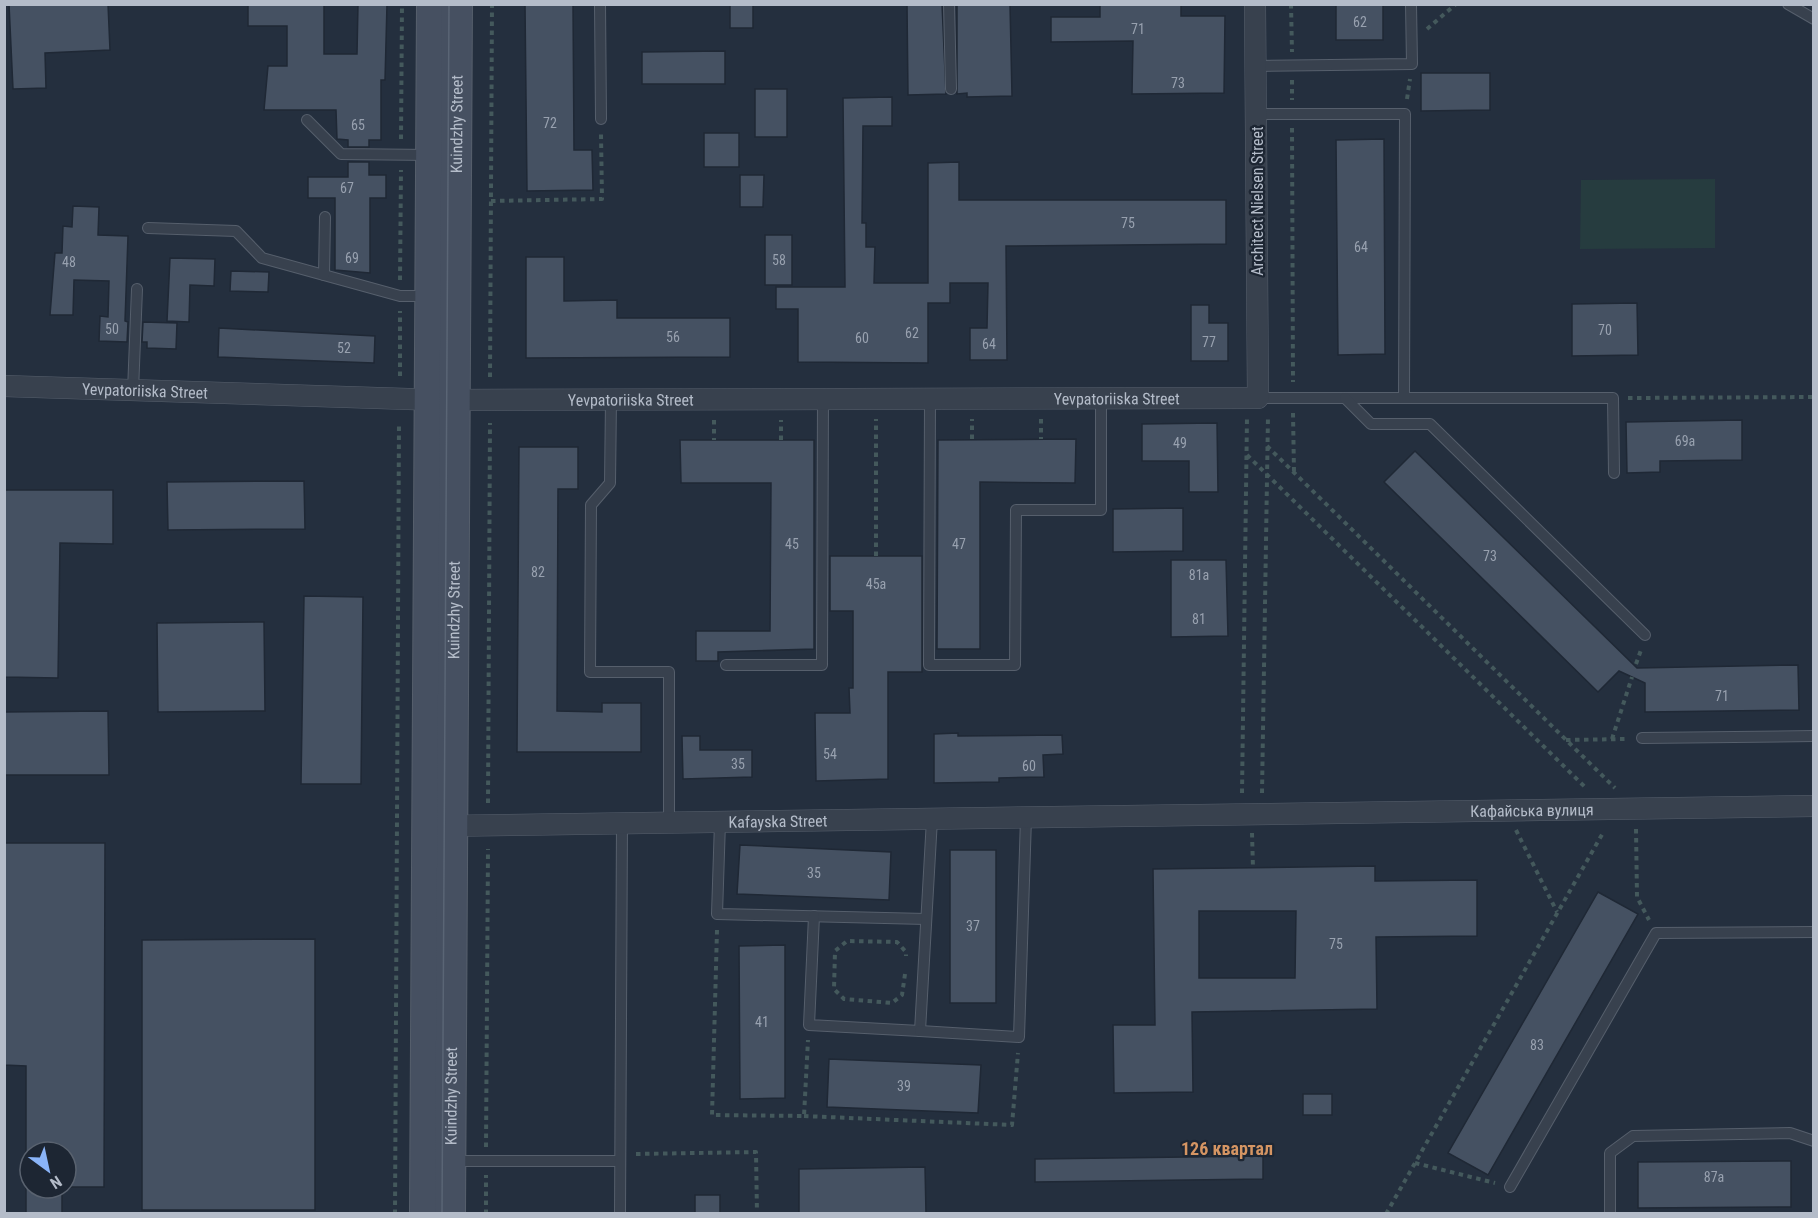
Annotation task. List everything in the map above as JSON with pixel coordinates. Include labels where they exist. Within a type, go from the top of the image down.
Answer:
[{"type":"main road","name":"Kuindzhy Street","points":[[432,4],[444,155]]},
{"type":"main road","name":"Kuindzhy Street","points":[[450,1214],[438,1161],[443,296],[444,155],[457,4]]},
{"type":"main road","name":"Kuindzhy Street","points":[[425,1214],[438,1161]]},
{"type":"street","name":"Architect Nielsen Street","points":[[1256,4],[1258,398]]},
{"type":"street","name":"Yevpatoriiska Street","points":[[4,386],[443,399],[1258,398]]},
{"type":"street","name":"Кафайська вулиця","points":[[1128,817],[1814,806]]},
{"type":"street","name":"Kafayska Street","points":[[440,826],[1128,817]]},
{"type":"lane","points":[[600,4],[601,119]]},
{"type":"lane","points":[[950,4],[951,89]]},
{"type":"lane","points":[[1256,66],[1412,64],[1411,4]]},
{"type":"lane","points":[[1788,4],[1814,19]]},
{"type":"lane","points":[[1256,114],[1405,114],[1404,398]]},
{"type":"lane","points":[[307,120],[341,154],[444,155]]},
{"type":"lane","points":[[324,274],[325,218]]},
{"type":"lane","points":[[148,228],[236,231],[262,258],[400,296],[443,296]]},
{"type":"lane","points":[[133,391],[137,289]]},
{"type":"lane","points":[[930,399],[929,665],[1015,665],[1016,510],[1101,510],[1101,398]]},
{"type":"lane","points":[[1258,398],[1613,398],[1614,473]]},
{"type":"lane","points":[[1345,398],[1371,424],[1430,424],[1645,635]]},
{"type":"lane","points":[[726,665],[822,665],[823,399]]},
{"type":"lane","points":[[610,400],[610,483],[591,505],[590,672],[669,672],[669,823]]},
{"type":"lane","points":[[1642,738],[1814,736]]},
{"type":"lane","points":[[814,916],[809,1025],[1019,1037],[1026,818]]},
{"type":"lane","points":[[920,1031],[932,819]]},
{"type":"lane","points":[[720,822],[717,914],[926,920]]},
{"type":"lane","points":[[620,1214],[622,824]]},
{"type":"lane","points":[[1510,1187],[1656,933],[1814,932]]},
{"type":"lane","points":[[1610,1214],[1610,1153],[1633,1136],[1790,1133],[1814,1141]]},
{"type":"lane","points":[[438,1161],[620,1158]]},
{"type":"path","points":[[400,376],[402,4]]},
{"type":"path","points":[[490,377],[492,4]]},
{"type":"path","points":[[1292,4],[1294,472]]},
{"type":"path","points":[[1412,41],[1456,4]]},
{"type":"path","points":[[1405,114],[1412,64]]},
{"type":"path","points":[[491,201],[602,199],[601,119]]},
{"type":"path","points":[[1252,815],[1267,474],[1267,446],[1258,398]]},
{"type":"path","points":[[1253,868],[1247,455],[1258,398]]},
{"type":"path","points":[[1613,398],[1814,398]]},
{"type":"path","points":[[876,399],[876,556]]},
{"type":"path","points":[[395,1214],[399,422]]},
{"type":"path","points":[[488,803],[490,423]]},
{"type":"path","points":[[1267,446],[1566,740],[1620,809],[1637,897],[1644,911]]},
{"type":"path","points":[[1247,455],[1620,809]]},
{"type":"path","points":[[1612,739],[1632,677]]},
{"type":"path","points":[[1566,740],[1642,738]]},
{"type":"path","points":[[1386,1214],[1620,809]]},
{"type":"path","points":[[1506,811],[1558,913]]},
{"type":"path","points":[[486,1214],[488,849]]},
{"type":"path","points":[[717,914],[712,1115],[804,1116],[1012,1125],[1019,1037]]},
{"type":"path","points":[[847,941],[897,942],[906,952],[905,973],[902,995],[892,1003],[844,999],[834,988],[835,951],[847,941]]},
{"type":"path","points":[[905,973],[923,975]]},
{"type":"path","points":[[804,1116],[809,1025]]},
{"type":"path","points":[[620,1158],[756,1152],[756,1214]]},
{"type":"path","points":[[1415,1163],[1510,1187]]},
{"type":"green space","points":[[1715,179],[1715,248],[1580,249],[1581,180]]},
{"type":"building","points":[[9,4],[108,4],[110,50],[45,53],[46,88],[13,89]]},
{"type":"building","points":[[248,4],[324,4],[324,54],[357,54],[358,4],[387,4],[385,80],[381,80],[381,140],[369,140],[369,147],[348,147],[348,140],[337,139],[336,110],[264,110],[268,66],[287,66],[287,26],[248,26]]},
{"type":"building","points":[[525,4],[573,4],[574,150],[592,150],[593,190],[527,191]]},
{"type":"building","points":[[730,4],[753,4],[753,28],[730,28]]},
{"type":"building","points":[[907,4],[942,4],[946,94],[908,95]]},
{"type":"building","points":[[957,4],[1010,4],[1012,96],[967,97],[967,93],[957,94]]},
{"type":"building","points":[[1100,4],[1181,4],[1181,16],[1225,16],[1224,93],[1132,94],[1133,41],[1051,42],[1051,17],[1100,17]]},
{"type":"building","points":[[1336,4],[1383,4],[1383,40],[1336,40]]},
{"type":"building","points":[[725,51],[725,84],[642,84],[642,52]]},
{"type":"building","points":[[1421,73],[1490,73],[1490,110],[1421,111]]},
{"type":"building","points":[[755,89],[787,89],[787,137],[755,137]]},
{"type":"building","points":[[892,97],[892,126],[863,126],[862,223],[866,223],[866,247],[875,247],[874,283],[928,283],[928,163],[959,162],[959,200],[1226,200],[1226,244],[1006,246],[1007,360],[970,360],[970,328],[987,328],[988,283],[950,283],[950,303],[928,303],[928,363],[798,362],[798,309],[776,309],[776,287],[845,287],[843,98]]},
{"type":"building","points":[[704,133],[739,133],[739,167],[704,167]]},
{"type":"building","points":[[1384,139],[1385,354],[1338,355],[1336,140]]},
{"type":"building","points":[[348,162],[369,162],[369,175],[386,175],[386,198],[370,198],[370,273],[335,270],[335,198],[308,198],[308,177],[348,177]]},
{"type":"building","points":[[740,175],[764,175],[763,207],[740,207]]},
{"type":"building","points":[[73,206],[99,207],[98,235],[128,236],[125,321],[128,322],[127,342],[99,341],[100,316],[108,317],[109,281],[74,280],[73,315],[50,315],[55,253],[62,253],[63,226],[72,227]]},
{"type":"building","points":[[765,235],[792,235],[792,285],[765,285]]},
{"type":"building","points":[[526,257],[564,257],[564,301],[617,300],[617,318],[730,318],[730,357],[526,358]]},
{"type":"building","points":[[170,258],[215,259],[214,286],[190,285],[189,322],[167,321]]},
{"type":"building","points":[[231,271],[269,272],[268,292],[230,291]]},
{"type":"building","points":[[1637,303],[1638,355],[1572,356],[1572,304]]},
{"type":"building","points":[[1191,305],[1209,305],[1209,323],[1228,323],[1228,361],[1191,361]]},
{"type":"building","points":[[143,322],[177,323],[176,349],[147,348],[147,342],[142,342]]},
{"type":"building","points":[[219,328],[375,336],[374,363],[218,357]]},
{"type":"building","points":[[1742,420],[1742,460],[1660,461],[1660,472],[1627,473],[1626,422]]},
{"type":"building","points":[[1217,423],[1218,492],[1189,492],[1189,461],[1142,461],[1142,424]]},
{"type":"building","points":[[1076,439],[1075,483],[980,482],[980,649],[937,649],[938,440]]},
{"type":"building","points":[[680,440],[814,440],[814,649],[718,652],[718,661],[696,661],[696,631],[770,631],[771,483],[681,483]]},
{"type":"building","points":[[519,447],[578,447],[578,489],[558,489],[557,711],[602,712],[602,703],[641,703],[641,752],[517,752]]},
{"type":"building","points":[[1415,451],[1637,668],[1798,665],[1799,710],[1645,712],[1645,683],[1619,671],[1598,692],[1384,482]]},
{"type":"building","points":[[304,481],[305,529],[168,530],[167,482]]},
{"type":"building","points":[[4,490],[113,490],[113,544],[60,543],[58,678],[4,677]]},
{"type":"building","points":[[1183,508],[1183,551],[1113,552],[1113,509]]},
{"type":"building","points":[[830,556],[922,556],[922,672],[888,672],[888,779],[816,781],[815,713],[850,713],[849,688],[853,688],[853,611],[830,611]]},
{"type":"building","points":[[1171,560],[1226,560],[1228,636],[1171,637]]},
{"type":"building","points":[[304,596],[363,597],[361,784],[301,784]]},
{"type":"building","points":[[264,622],[265,711],[158,712],[157,623]]},
{"type":"building","points":[[108,711],[109,775],[4,775],[4,712]]},
{"type":"building","points":[[958,733],[958,736],[1062,735],[1063,754],[1043,755],[1044,777],[999,778],[999,782],[934,783],[934,734]]},
{"type":"building","points":[[682,736],[700,736],[700,750],[752,750],[752,777],[683,779]]},
{"type":"building","points":[[4,843],[105,843],[104,1187],[78,1187],[78,1140],[26,1140],[26,1066],[4,1065]]},
{"type":"building","points":[[740,845],[891,852],[889,900],[737,894]]},
{"type":"building","points":[[950,850],[996,850],[996,1003],[950,1003]]},
{"type":"building","points":[[1375,866],[1375,881],[1477,880],[1477,936],[1376,937],[1377,1009],[1192,1012],[1193,1092],[1114,1093],[1113,1025],[1155,1025],[1153,869]],"holes":[[[1199,911],[1296,911],[1295,978],[1199,978]]]},
{"type":"building","points":[[1598,892],[1638,914],[1488,1175],[1448,1153]]},
{"type":"building","points":[[315,939],[315,1210],[142,1210],[142,940]]},
{"type":"building","points":[[785,945],[785,1098],[740,1099],[739,946]]},
{"type":"building","points":[[829,1059],[981,1065],[978,1113],[827,1107]]},
{"type":"building","points":[[1303,1094],[1332,1094],[1332,1115],[1303,1115]]},
{"type":"building","points":[[1263,1156],[1263,1179],[1035,1182],[1035,1159]]},
{"type":"building","points":[[1791,1161],[1791,1207],[1638,1208],[1638,1162]]},
{"type":"building","points":[[925,1167],[926,1214],[799,1214],[799,1169]]},
{"type":"building","points":[[695,1195],[720,1195],[720,1214],[695,1214]]},
{"type":"building","points":[[26,1200],[62,1200],[62,1214],[26,1214]]},
{"type":"tram line","points":[[442,1214],[449,4]]},
{"type":"district","name":"126 квартал","points":[[1227,1149]]}]
